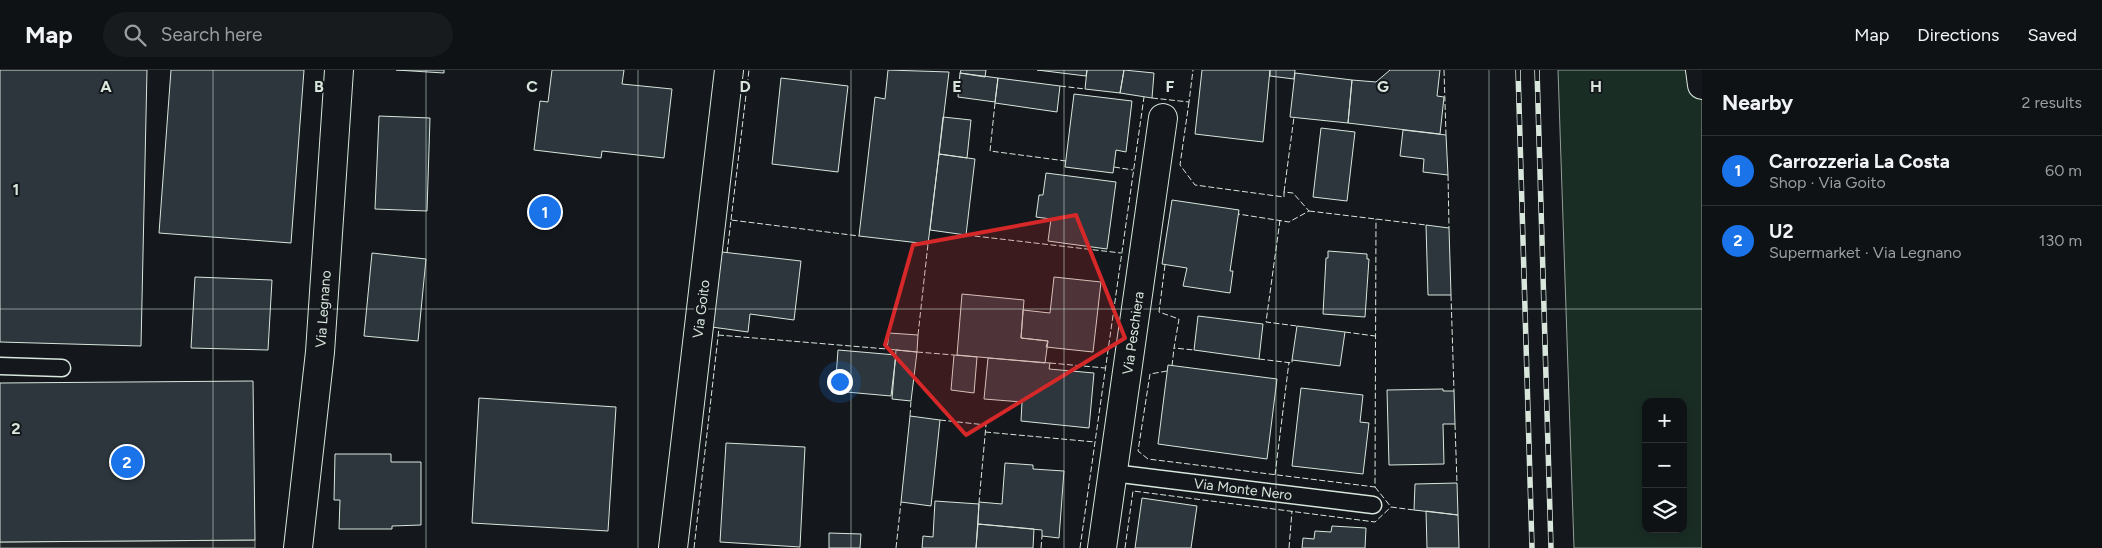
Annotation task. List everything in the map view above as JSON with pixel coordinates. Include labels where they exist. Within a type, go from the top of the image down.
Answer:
[{"type":"street","name":"Via Legnano","points":[[298,548],[320,352],[339,70]]},
{"type":"street","name":"Via Goito","points":[[673,548],[729,70]]},
{"type":"street","points":[[1700,70],[1702,84]]},
{"type":"street","name":"Via Peschiera","points":[[1102,548],[1163,118]]},
{"type":"lane","points":[[0,366],[62,368]]},
{"type":"lane","name":"Via Monte Nero","points":[[1113,473],[1373,505]]},
{"type":"highlighted area","points":[[1076,215],[1125,338],[966,435],[885,345],[913,245]]},
{"type":"green space","points":[[1558,70],[1702,70],[1702,548],[1574,548]]},
{"type":"shaded area","points":[[255,540],[255,548],[0,548],[0,542]]},
{"type":"building","points":[[0,70],[147,70],[141,346],[0,342]]},
{"type":"building","points":[[171,70],[304,70],[291,243],[159,233]]},
{"type":"building","points":[[396,70],[444,70],[444,73]]},
{"type":"building","points":[[552,70],[624,70],[622,84],[672,89],[664,158],[602,151],[601,158],[534,150],[540,101],[548,102]]},
{"type":"building","points":[[888,70],[949,72],[928,244],[859,236],[875,97],[885,99]]},
{"type":"building","points":[[961,70],[986,70],[985,77],[960,73]]},
{"type":"building","points":[[1037,70],[1087,70],[1086,76]]},
{"type":"building","points":[[1087,70],[1124,70],[1120,93],[1085,89]]},
{"type":"building","points":[[1124,70],[1154,73],[1152,98],[1120,93]]},
{"type":"building","points":[[1202,70],[1270,70],[1263,142],[1195,134]]},
{"type":"building","points":[[1270,70],[1295,70],[1294,79],[1270,76]]},
{"type":"building","points":[[1390,70],[1440,70],[1437,96],[1444,97],[1440,134],[1348,123],[1352,80],[1376,82]]},
{"type":"building","points":[[960,73],[998,78],[995,102],[958,97]]},
{"type":"building","points":[[1295,73],[1352,80],[1348,123],[1290,117]]},
{"type":"building","points":[[781,78],[848,86],[838,172],[772,164]]},
{"type":"building","points":[[998,78],[1060,86],[1057,112],[995,103]]},
{"type":"building","points":[[1074,94],[1132,101],[1126,152],[1116,150],[1113,173],[1065,167]]},
{"type":"building","points":[[379,116],[430,118],[427,211],[375,209]]},
{"type":"building","points":[[943,117],[971,120],[967,158],[939,154]]},
{"type":"building","points":[[1321,128],[1355,132],[1347,201],[1313,197]]},
{"type":"building","points":[[1403,130],[1446,135],[1448,175],[1423,172],[1424,159],[1400,156]]},
{"type":"building","points":[[939,154],[975,159],[966,235],[930,230]]},
{"type":"building","points":[[1046,173],[1116,182],[1107,249],[1048,241],[1051,219],[1036,217],[1039,195],[1043,195]]},
{"type":"building","points":[[1172,200],[1239,210],[1230,271],[1233,271],[1230,293],[1183,286],[1187,268],[1162,264]]},
{"type":"building","points":[[1426,225],[1449,228],[1451,295],[1428,295]]},
{"type":"building","points":[[1328,251],[1367,254],[1367,259],[1369,259],[1365,317],[1323,314]]},
{"type":"building","points":[[722,252],[801,261],[794,320],[750,314],[748,332],[712,327]]},
{"type":"building","points":[[372,253],[426,259],[418,341],[364,336]]},
{"type":"building","points":[[195,277],[272,280],[268,350],[191,348]]},
{"type":"building","points":[[1054,277],[1101,282],[1093,352],[1046,347],[1048,341],[1021,338],[1023,310],[1050,313]]},
{"type":"building","points":[[962,294],[1024,300],[1021,338],[1048,341],[1045,363],[957,355]]},
{"type":"building","points":[[1198,316],[1263,324],[1259,359],[1194,350]]},
{"type":"building","points":[[1297,326],[1345,332],[1340,366],[1292,360]]},
{"type":"building","points":[[889,333],[918,335],[917,352],[887,349]]},
{"type":"building","points":[[838,350],[896,355],[891,396],[835,391]]},
{"type":"building","points":[[896,350],[917,352],[911,401],[892,399]]},
{"type":"building","points":[[954,355],[977,357],[974,393],[951,390]]},
{"type":"building","points":[[988,358],[1050,363],[1049,369],[1094,373],[1089,428],[1021,421],[1022,402],[984,399]]},
{"type":"building","points":[[1168,365],[1277,379],[1267,459],[1158,444]]},
{"type":"building","points":[[253,381],[255,540],[0,542],[0,383]]},
{"type":"building","points":[[1301,388],[1363,395],[1360,422],[1369,423],[1363,474],[1292,466]]},
{"type":"building","points":[[1443,389],[1443,391],[1454,391],[1455,424],[1443,424],[1444,464],[1389,465],[1387,390]]},
{"type":"building","points":[[479,398],[616,407],[608,531],[472,523]]},
{"type":"building","points":[[910,416],[940,420],[931,506],[901,502]]},
{"type":"building","points":[[726,443],[805,447],[800,547],[720,542]]},
{"type":"building","points":[[335,454],[391,454],[391,462],[421,462],[421,525],[392,526],[392,529],[339,529],[340,500],[334,500]]},
{"type":"building","points":[[1005,463],[1033,465],[1033,469],[1064,471],[1059,538],[1042,536],[1042,530],[978,524],[979,502],[1002,504]]},
{"type":"building","points":[[1457,483],[1458,515],[1414,510],[1415,484]]},
{"type":"building","points":[[1142,498],[1197,506],[1191,548],[1135,548]]},
{"type":"building","points":[[935,501],[979,504],[976,548],[922,548],[923,536],[933,537]]},
{"type":"building","points":[[1426,511],[1458,515],[1459,548],[1427,548]]},
{"type":"building","points":[[978,524],[1034,529],[1033,548],[976,548]]},
{"type":"building","points":[[1332,526],[1366,528],[1365,548],[1302,548],[1303,538],[1314,539],[1315,531],[1331,532]]},
{"type":"building","points":[[829,533],[861,534],[860,548],[829,548]]},
{"type":"railway","points":[[1518,70],[1532,548]]},
{"type":"railway","points":[[1537,70],[1551,548]]},
{"type":"fence","points":[[731,220],[749,70]]},
{"type":"fence","points":[[1152,98],[1189,102],[1193,70]]},
{"type":"fence","points":[[1444,70],[1446,135]]},
{"type":"fence","points":[[1060,86],[1085,89]]},
{"type":"fence","points":[[1080,548],[1144,97]]},
{"type":"fence","points":[[1189,102],[1180,165],[1195,185],[1284,197],[1284,192],[1293,193],[1309,211],[1289,222],[1238,214]]},
{"type":"fence","points":[[995,103],[990,151],[1066,161]]},
{"type":"fence","points":[[1284,192],[1294,117]]},
{"type":"fence","points":[[1114,167],[1133,170]]},
{"type":"fence","points":[[1448,175],[1449,228]]},
{"type":"fence","points":[[1309,211],[1426,225]]},
{"type":"fence","points":[[1167,371],[1150,374],[1138,451],[1148,459],[1375,487],[1376,219]]},
{"type":"fence","points":[[727,253],[731,220],[859,236]]},
{"type":"fence","points":[[1280,220],[1266,322],[1297,326]]},
{"type":"fence","points":[[966,235],[1121,253]]},
{"type":"fence","points":[[918,335],[928,244]]},
{"type":"fence","points":[[1165,265],[1159,312],[1179,319],[1174,348],[1194,350]]},
{"type":"fence","points":[[1451,295],[1454,391]]},
{"type":"fence","points":[[694,548],[719,328]]},
{"type":"fence","points":[[1345,332],[1375,336]]},
{"type":"fence","points":[[718,335],[887,349]]},
{"type":"fence","points":[[1172,366],[1174,348]]},
{"type":"fence","points":[[917,352],[954,355]]},
{"type":"fence","points":[[1259,359],[1292,363],[1292,360]]},
{"type":"fence","points":[[1275,475],[1289,362]]},
{"type":"fence","points":[[1050,363],[1105,368]]},
{"type":"fence","points":[[910,416],[911,401]]},
{"type":"fence","points":[[940,420],[986,425],[979,502]]},
{"type":"fence","points":[[1455,424],[1457,483]]},
{"type":"fence","points":[[985,432],[1095,442]]},
{"type":"fence","points":[[1375,487],[1391,507],[1414,510]]},
{"type":"fence","points":[[1125,548],[1133,491],[1375,522],[1391,507]]},
{"type":"fence","points":[[896,548],[901,502]]},
{"type":"fence","points":[[1289,548],[1292,511]]},
{"type":"fence","points":[[1041,548],[1042,536]]},
{"type":"place","name":"Carrozzeria La Costa","points":[[545,212]]},
{"type":"place","name":"U2","points":[[127,462]]}]
